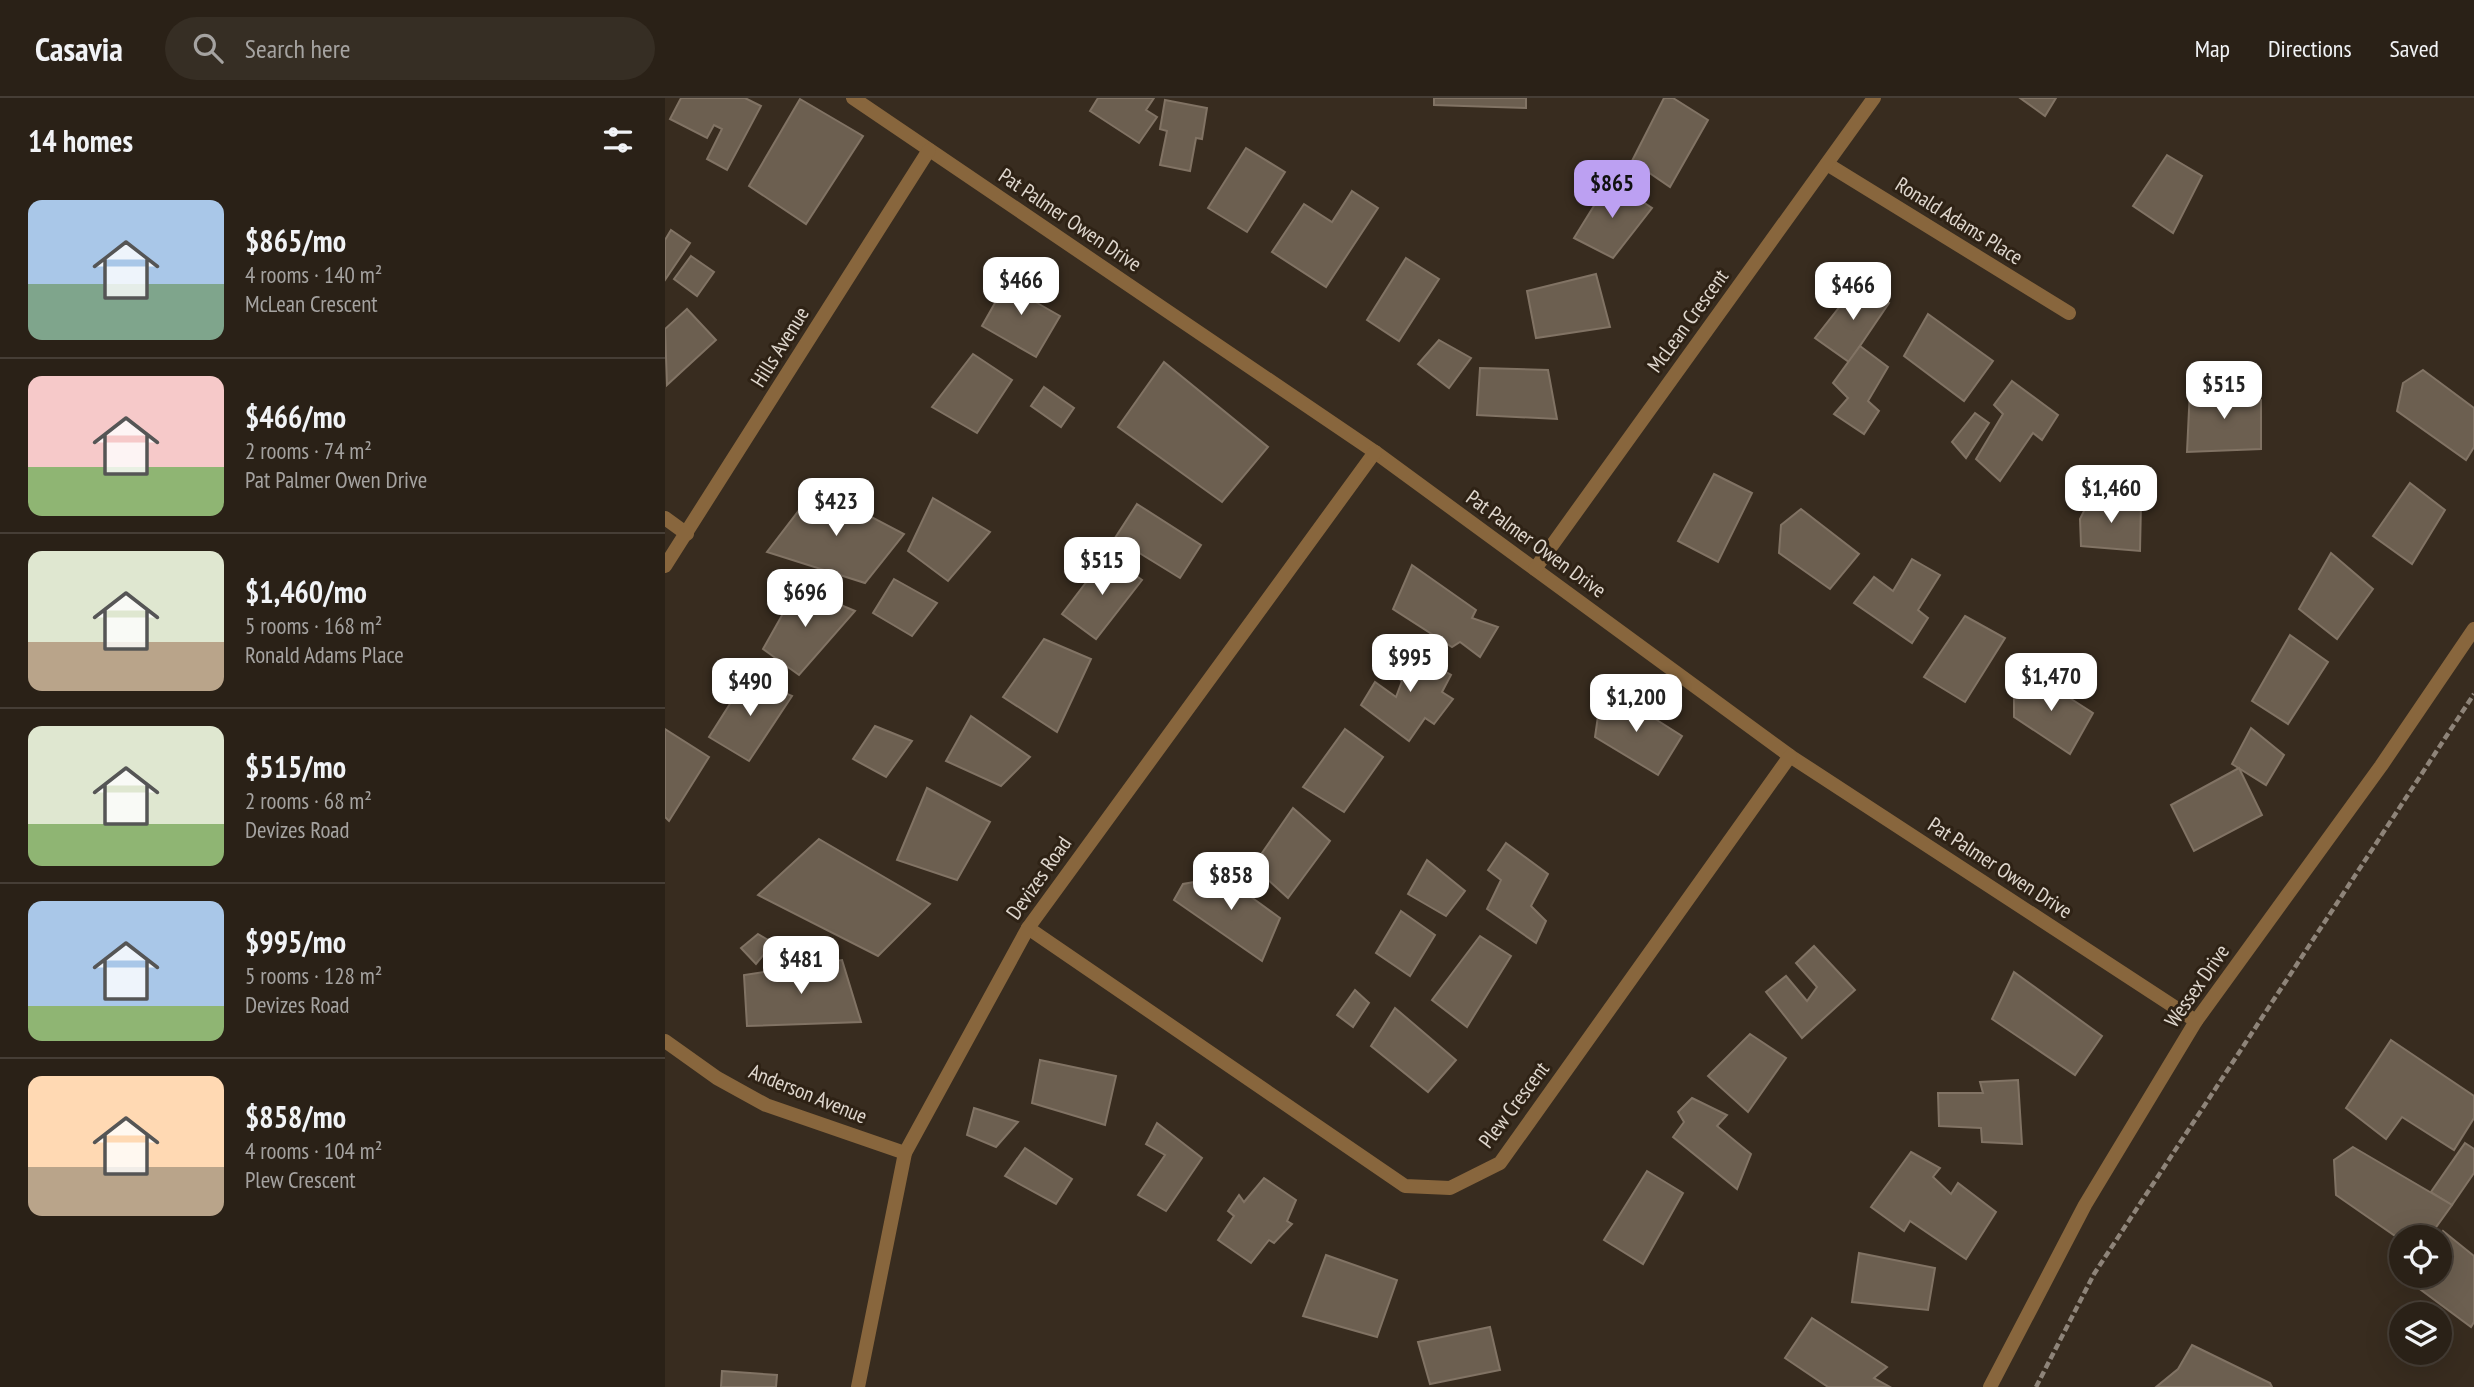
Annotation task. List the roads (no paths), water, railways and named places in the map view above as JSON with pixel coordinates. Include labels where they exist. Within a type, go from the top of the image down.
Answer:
[{"type":"street","name":"Pat Palmer Owen Drive","points":[[853,98],[1375,452],[1790,756],[2196,1021]]},
{"type":"street","name":"McLean Crescent","points":[[1535,569],[1874,98]]},
{"type":"street","name":"Hills Avenue","points":[[665,566],[929,150]]},
{"type":"street","name":"Ronald Adams Place","points":[[1828,164],[2069,313]]},
{"type":"street","name":"Devizes Road","points":[[858,1387],[905,1153],[1028,928],[1375,452]]},
{"type":"street","points":[[665,518],[687,534]]},
{"type":"street","name":"Wessex Drive","points":[[1990,1387],[2085,1205],[2196,1021],[2381,766],[2474,629]]},
{"type":"street","name":"Plew Crescent","points":[[1028,928],[1405,1186],[1450,1188],[1500,1163],[1790,756]]},
{"type":"street","name":"Anderson Avenue","points":[[665,1041],[717,1078],[766,1105],[905,1153]]}]
